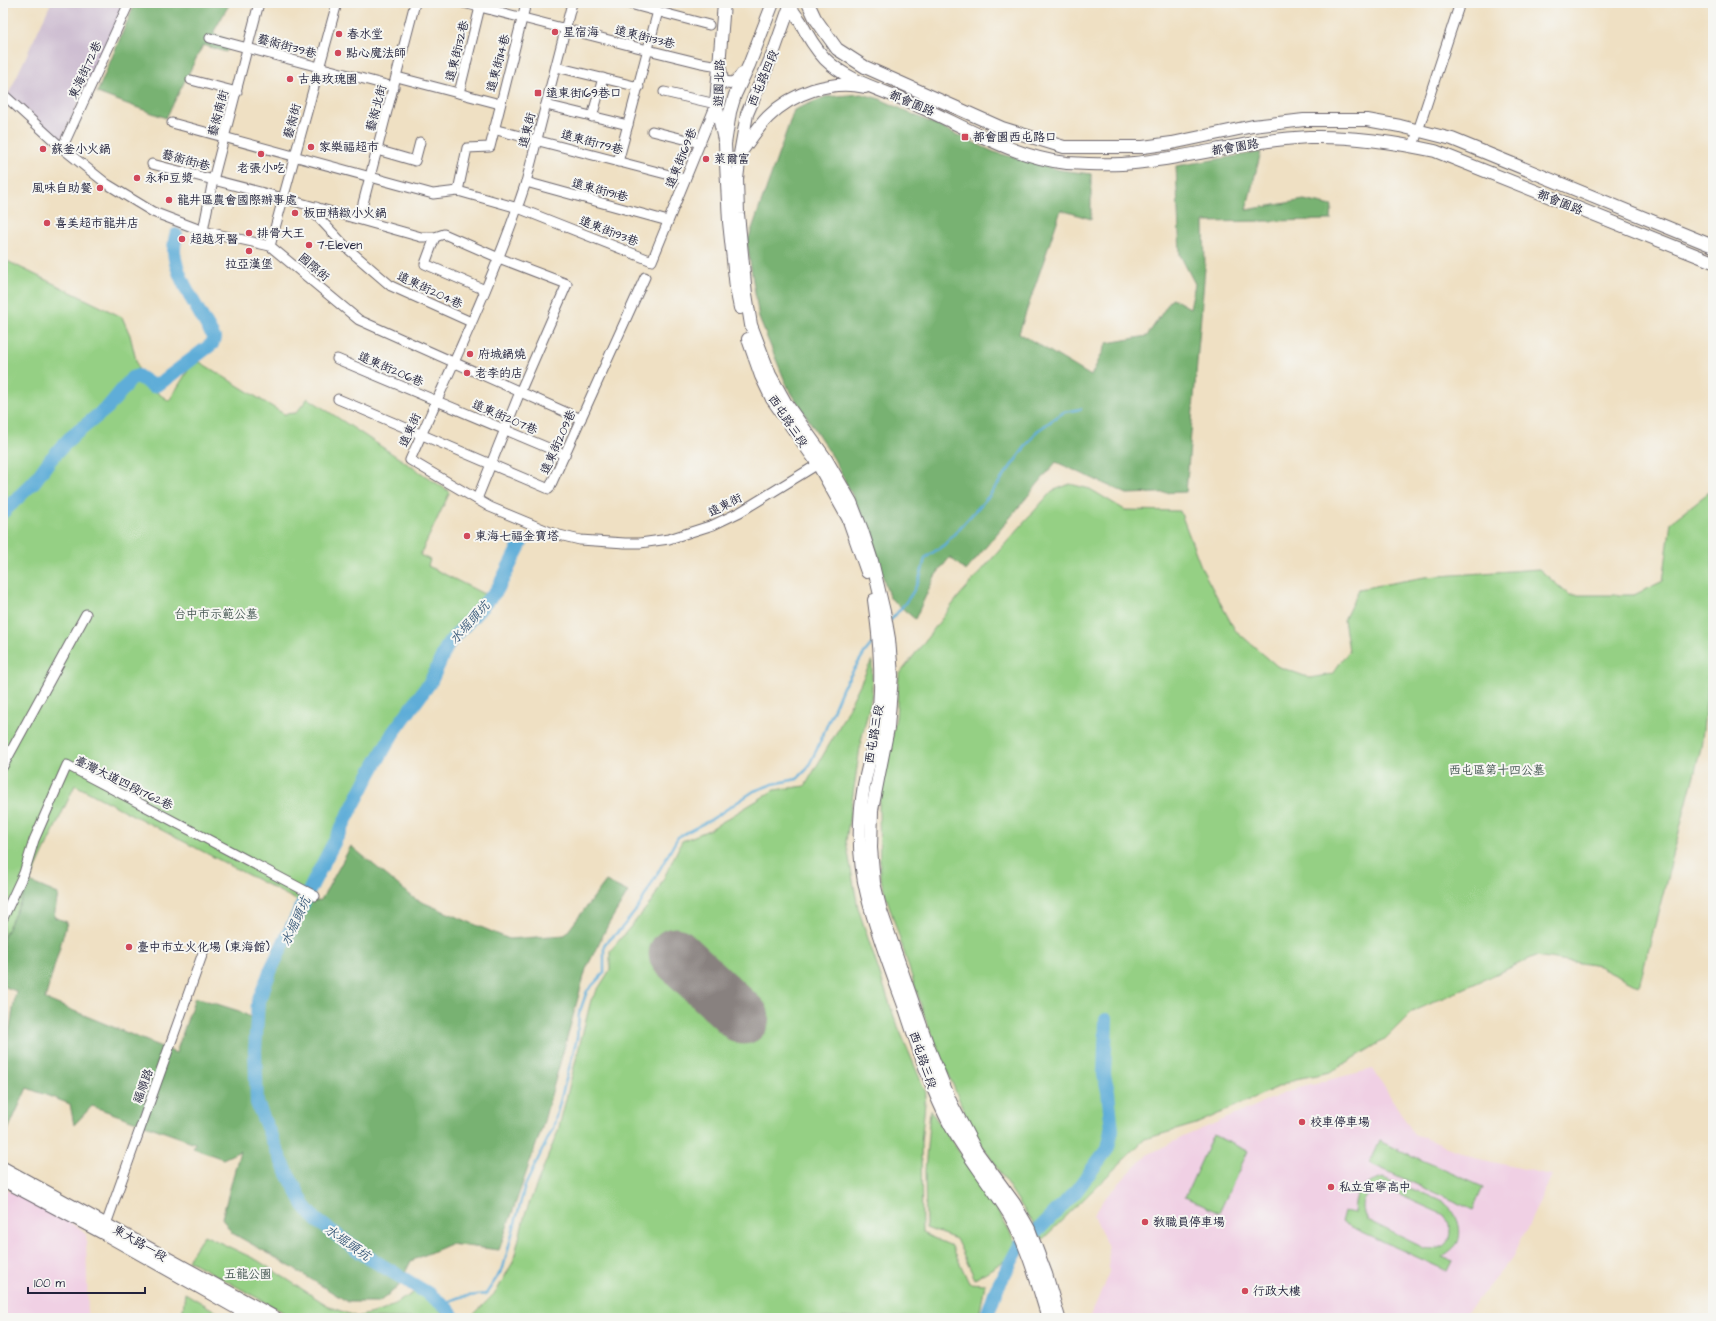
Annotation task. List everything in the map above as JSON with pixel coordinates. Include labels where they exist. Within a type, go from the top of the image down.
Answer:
[{"type":"street","name":"東海街72巷","points":[[62,148],[129,3]]},
{"type":"street","name":"藝術南街","points":[[203,231],[213,180],[249,48],[259,3]]},
{"type":"street","name":"藝術街","points":[[270,246],[338,3]]},
{"type":"street","name":"藝術北街","points":[[359,219],[415,3]]},
{"type":"street","points":[[463,3],[480,7]]},
{"type":"street","name":"遠東街114巷","points":[[458,191],[467,148],[490,146],[493,129],[526,3]]},
{"type":"street","name":"遠東街","points":[[572,3],[518,208],[472,322],[410,460],[490,507],[565,537],[595,542],[640,543],[684,535],[713,525],[740,512],[822,461]]},
{"type":"street","points":[[626,3],[709,25]]},
{"type":"street","name":"遊園北路","points":[[724,3],[716,104],[726,144]]},
{"type":"street","name":"西屯路四段","points":[[726,144],[734,100],[773,3]]},
{"type":"street","name":"都會園路","points":[[808,3],[815,18],[837,49],[865,67],[1002,128],[1064,147],[1143,147],[1172,143],[1253,126],[1304,120],[1367,120],[1452,139],[1612,207],[1713,246]]},
{"type":"street","points":[[1413,146],[1460,3]]},
{"type":"street","name":"西屯路四段","points":[[740,154],[747,114],[774,51],[790,4]]},
{"type":"street","name":"都會園路","points":[[790,4],[814,45],[827,61],[859,81],[938,114],[1002,145],[1037,156],[1067,162],[1132,164],[1257,143],[1309,138],[1359,139],[1413,146],[1435,151],[1713,262]]},
{"type":"street","name":"遠東街132巷","points":[[459,93],[480,7],[565,29]]},
{"type":"street","points":[[618,162],[658,11]]},
{"type":"street","name":"遠東街133巷","points":[[565,29],[701,63],[719,66]]},
{"type":"street","name":"藝術街39巷","points":[[210,38],[394,87]]},
{"type":"street","points":[[719,66],[722,82],[728,84],[735,83],[749,65]]},
{"type":"street","points":[[556,67],[639,87]]},
{"type":"street","points":[[397,77],[500,104]]},
{"type":"street","points":[[592,117],[603,78]]},
{"type":"street","points":[[191,80],[237,92]]},
{"type":"street","points":[[726,144],[740,154],[766,118],[778,107],[802,94],[817,89],[848,85],[880,90]]},
{"type":"street","points":[[664,92],[716,104]]},
{"type":"street","name":"國際街","points":[[3,94],[62,148],[107,184],[153,212],[203,231],[270,246],[359,320],[581,419]]},
{"type":"street","name":"遠東街169巷","points":[[668,221],[716,104]]},
{"type":"street","points":[[546,105],[628,125]]},
{"type":"street","points":[[172,123],[434,194],[458,191],[518,208]]},
{"type":"street","name":"遠東街179巷","points":[[493,129],[685,179]]},
{"type":"street","points":[[652,131],[700,143]]},
{"type":"street","points":[[377,150],[415,161],[420,142]]},
{"type":"street","name":"西屯路三段","points":[[726,144],[729,222],[736,288],[744,330],[761,376],[772,399],[822,461],[851,502],[872,562],[889,639],[892,675],[888,728],[872,810],[871,848],[874,883],[881,911],[928,1046],[951,1103],[976,1151],[1014,1203],[1029,1229],[1046,1274],[1059,1318]]},
{"type":"street","name":"西屯路三段","points":[[740,154],[737,179],[738,214],[746,294],[751,325],[768,368],[778,388],[822,461],[848,518],[866,568],[877,621],[882,676],[877,726],[864,786],[861,819],[863,878],[867,896],[933,1091],[951,1126],[1009,1214],[1021,1236],[1034,1270],[1048,1318]]},
{"type":"street","name":"藝術街1巷","points":[[152,164],[283,198],[421,237],[435,237]]},
{"type":"street","name":"遠東街191巷","points":[[526,182],[668,221]]},
{"type":"street","name":"遠東街204巷","points":[[316,207],[316,215],[347,248],[391,286],[472,322]]},
{"type":"street","name":"遠東街193巷","points":[[518,208],[652,261],[668,221]]},
{"type":"street","points":[[477,499],[520,392],[567,284],[499,258],[444,234],[435,237],[425,264],[485,290]]},
{"type":"street","name":"遠東街209巷","points":[[338,399],[421,436],[549,489],[645,277]]},
{"type":"street","name":"遠東街206巷","points":[[337,359],[436,400]]},
{"type":"street","name":"遠東街207巷","points":[[436,400],[565,455]]},
{"type":"street","points":[[3,766],[86,614]]},
{"type":"street","name":"臺灣大道四段1762巷","points":[[3,918],[24,873],[34,840],[67,765],[315,896]]},
{"type":"street","name":"福順路","points":[[105,1228],[205,947]]},
{"type":"street","name":"東大路一段","points":[[3,1168],[57,1203]]},
{"type":"street","name":"東大路一段","points":[[3,1180],[57,1203],[276,1318]]},
{"type":"street","name":"東大路一段","points":[[105,1228],[254,1318]]},
{"type":"shaded area","points":[[51,3],[126,3],[61,140],[8,95]]},
{"type":"shaded area","name":"私立宜寧高中","points":[[1373,1069],[1414,1134],[1475,1158],[1552,1175],[1515,1254],[1463,1318],[1090,1318],[1109,1272],[1108,1247],[1094,1215],[1103,1200],[1145,1156],[1183,1137],[1299,1087]]},
{"type":"shaded area","points":[[3,1188],[59,1214],[86,1234],[88,1318],[3,1318]]},
{"type":"green space","points":[[135,3],[230,3],[213,33],[232,42],[226,52],[203,45],[166,118],[97,93]]},
{"type":"green space","points":[[862,94],[880,99],[994,152],[1060,170],[1091,174],[1091,219],[1061,210],[1019,333],[1091,376],[1107,343],[1147,336],[1172,298],[1190,308],[1195,284],[1180,255],[1176,166],[1261,152],[1246,210],[1304,200],[1332,206],[1331,220],[1204,222],[1205,268],[1186,492],[1127,494],[1056,462],[966,571],[950,557],[935,576],[915,619],[889,597],[869,529],[834,459],[787,386],[759,318],[747,243],[794,110],[825,97]]},
{"type":"green space","name":"台中市示範公墓","points":[[3,259],[122,317],[130,335],[141,381],[169,401],[195,359],[284,414],[296,413],[308,398],[450,492],[420,555],[430,560],[428,566],[488,596],[446,643],[429,680],[391,732],[365,778],[302,903],[75,785],[3,939]]},
{"type":"green space","name":"西屯區第十四公墓","points":[[1070,484],[1090,489],[1125,510],[1180,511],[1202,569],[1235,630],[1277,666],[1310,678],[1332,674],[1349,651],[1344,620],[1359,589],[1425,577],[1539,569],[1569,595],[1634,595],[1663,581],[1671,522],[1713,489],[1713,653],[1701,748],[1639,986],[1599,966],[1536,956],[1412,1012],[1384,1040],[1331,1072],[1296,1079],[1196,1124],[1145,1139],[1043,1239],[971,1128],[925,1018],[880,877],[879,805],[896,717],[899,675],[959,596],[1052,491]]},
{"type":"green space","points":[[872,660],[872,694],[861,741],[846,841],[858,908],[894,1017],[926,1093],[921,1143],[922,1233],[952,1246],[969,1283],[985,1284],[980,1311],[976,1318],[470,1318],[496,1292],[513,1262],[525,1214],[558,1131],[591,1000],[610,970],[610,951],[653,900],[682,841],[709,830],[774,790],[805,786],[836,733]]},
{"type":"green space","points":[[351,846],[415,899],[509,939],[565,935],[606,881],[628,892],[608,925],[586,969],[542,1128],[499,1250],[450,1244],[411,1261],[398,1287],[379,1302],[348,1302],[232,1233],[222,1218],[240,1151],[223,1159],[193,1148],[195,1143],[92,1106],[74,1125],[70,1104],[27,1088],[3,1141],[3,1070],[16,991],[3,986],[3,939],[30,882],[58,894],[54,917],[67,922],[45,999],[176,1053],[195,997],[239,1011],[252,1018],[257,996],[274,948],[302,903],[321,900]]},
{"type":"green space","points":[[930,1110],[989,1196],[1020,1251],[975,1279],[956,1239],[926,1228],[925,1171]]},
{"type":"green space","points":[[1213,1135],[1248,1151],[1219,1213],[1185,1197]]},
{"type":"green space","points":[[1379,1141],[1483,1187],[1473,1210],[1369,1163]]},
{"type":"green space","points":[[1383,1178],[1422,1193],[1437,1199],[1452,1210],[1460,1231],[1458,1242],[1442,1257],[1452,1261],[1447,1271],[1341,1222],[1344,1211],[1354,1213],[1356,1199],[1361,1190],[1376,1180]],"holes":[[[1384,1188],[1444,1215],[1450,1229],[1448,1241],[1439,1248],[1424,1248],[1367,1220],[1364,1214],[1363,1203],[1365,1198],[1372,1191]]]},
{"type":"green space","name":"五龍公園","points":[[204,1235],[257,1260],[330,1307],[357,1317],[384,1310],[415,1292],[431,1300],[446,1318],[294,1318],[188,1260]]},
{"type":"green space","points":[[185,1293],[227,1318],[182,1318]]},
{"type":"waterway","points":[[3,512],[34,482],[50,460],[69,439],[108,407],[132,378],[138,376],[153,386],[159,384],[212,344],[214,338],[190,296],[179,272],[174,251],[176,235]]},
{"type":"waterway","points":[[891,620],[917,585],[925,558],[944,545],[989,496],[1037,431],[1064,412],[1081,409]]},
{"type":"waterway","name":"水堀頭坑","points":[[454,1318],[446,1307],[429,1294],[366,1256],[316,1220],[304,1205],[280,1158],[257,1103],[255,1051],[258,1002],[272,967],[314,881],[367,779],[393,733],[431,681],[448,644],[497,590],[521,543]]},
{"type":"waterway","points":[[442,1304],[460,1297],[486,1294],[503,1268],[525,1186],[553,1128],[577,1038],[579,1014],[587,991],[604,973],[604,945],[620,930],[638,908],[678,837],[712,819],[754,791],[773,784],[797,779],[807,769],[843,687],[865,652],[875,640]]},
{"type":"waterway","points":[[986,1318],[996,1290],[1020,1245],[1040,1228],[1076,1191],[1108,1148],[1112,1130],[1108,1091],[1104,1075],[1106,1020]]},
{"type":"runway","points":[[675,954],[743,1018]]},
{"type":"place","name":"星宿海","points":[[555,32]]},
{"type":"place","name":"春水堂","points":[[339,34]]},
{"type":"place","name":"點心魔法師","points":[[338,53]]},
{"type":"place","name":"古典玫瑰園","points":[[290,79]]},
{"type":"place","name":"遠東街169巷口","points":[[538,93]]},
{"type":"place","name":"都會園西屯路口","points":[[965,137]]},
{"type":"place","name":"家樂福超市","points":[[311,147]]},
{"type":"place","name":"蘇釜小火鍋","points":[[43,149]]},
{"type":"place","name":"老張小吃","points":[[261,154]]},
{"type":"place","name":"萊爾富","points":[[706,159]]},
{"type":"place","name":"永和豆漿","points":[[137,178]]},
{"type":"place","name":"風味自助餐","points":[[100,188]]},
{"type":"place","name":"龍井區農會國際辦事處","points":[[169,200]]},
{"type":"place","name":"板田精緻小火鍋","points":[[295,213]]},
{"type":"place","name":"喜美超市龍井店","points":[[47,223]]},
{"type":"place","name":"排骨大王","points":[[249,233]]},
{"type":"place","name":"超越牙醫","points":[[182,239]]},
{"type":"place","name":"7-Eleven","points":[[309,245]]},
{"type":"place","name":"拉亞漢堡","points":[[249,251]]},
{"type":"place","name":"府城鍋燒","points":[[470,354]]},
{"type":"place","name":"老李的店","points":[[467,373]]},
{"type":"place","name":"東海七福金寶塔","points":[[467,536]]},
{"type":"place","name":"臺中市立火化場 (東海館)","points":[[129,947]]},
{"type":"place","name":"校車停車場","points":[[1302,1122]]},
{"type":"place","name":"私立宜寧高中","points":[[1331,1187]]},
{"type":"place","name":"教職員停車場","points":[[1145,1222]]},
{"type":"place","name":"行政大樓","points":[[1245,1291]]}]
